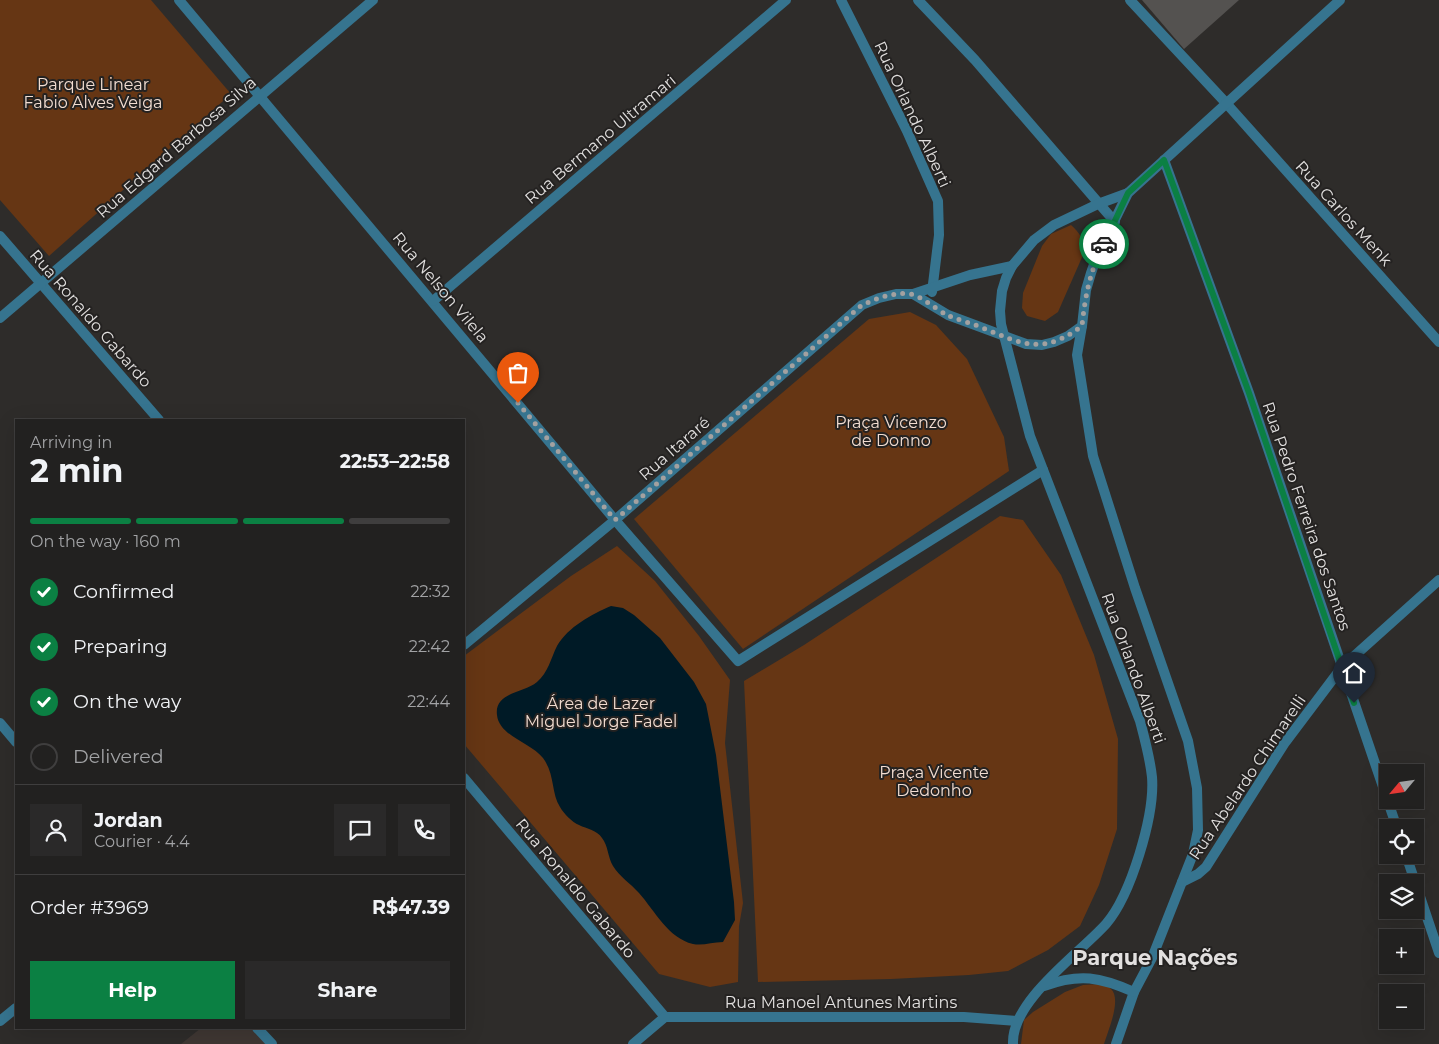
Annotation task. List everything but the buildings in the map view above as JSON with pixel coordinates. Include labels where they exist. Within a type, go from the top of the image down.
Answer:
[{"type":"street","name":"Rua Nelson Vilela","points":[[179,0],[615,520],[738,661],[1043,470]]},
{"type":"street","name":"Rua Edgard Barbosa Silva","points":[[0,318],[373,0]]},
{"type":"street","name":"Rua Bermano Ultramari","points":[[433,301],[786,0]]},
{"type":"street","name":"Rua Orlando Alberti","points":[[841,0],[907,131],[938,201],[939,235],[930,305]]},
{"type":"street","points":[[918,0],[975,60],[1098,204],[1116,222]]},
{"type":"street","name":"Rua Carlos Menk","points":[[1130,0],[1226,103],[1439,342]]},
{"type":"street","points":[[1128,193],[1340,0]]},
{"type":"street","name":"Rua Pedro Ferreira dos Santos","points":[[1164,160],[1249,393],[1393,819]]},
{"type":"street","name":"Rua Orlando Alberti","points":[[1017,1021],[1041,987],[1107,922],[1121,901],[1144,837],[1150,809],[1152,779],[1148,750],[1140,721],[1043,470],[1022,408],[1000,318],[1000,298],[1012,266],[1034,240],[1054,226],[1098,204],[1128,193]]},
{"type":"street","name":"Rua Orlando Alberti","points":[[1116,1044],[1134,992],[1152,958],[1193,854],[1198,830],[1197,788],[1188,742],[1135,588],[1093,456],[1077,355],[1086,290],[1098,256],[1116,222],[1128,193]]},
{"type":"street","name":"Rua Ronaldo Gabardo","points":[[0,236],[42,282],[158,419]]},
{"type":"street","name":"Rua Itararé","points":[[465,644],[615,520],[862,305],[879,298],[896,294],[913,294],[970,275],[1012,266]]},
{"type":"street","points":[[913,294],[948,315],[1026,344],[1042,345],[1068,336],[1082,326]]},
{"type":"street","name":"Rua Abelardo Chimarelli","points":[[1182,882],[1206,867],[1284,744],[1342,667],[1439,580]]},
{"type":"street","points":[[0,723],[15,741]]},
{"type":"street","name":"Rua Ronaldo Gabardo","points":[[465,779],[665,1017]]},
{"type":"street","points":[[1409,864],[1439,953]]},
{"type":"street","points":[[1041,987],[1059,981],[1088,977],[1101,979],[1134,992]]},
{"type":"street","points":[[0,1021],[15,1009]]},
{"type":"street","points":[[633,1044],[665,1017]]},
{"type":"street","name":"Rua Manoel Antunes Martins","points":[[665,1017],[964,1017],[1017,1021]]},
{"type":"street","points":[[1013,1044],[1013,1035],[1017,1021]]},
{"type":"street","points":[[258,1029],[272,1044]]},
{"type":"shaded area","points":[[200,1029],[252,1029],[266,1044],[181,1044]]},
{"type":"green space","name":"Parque Linear Fabio Alves Veiga","points":[[0,0],[151,0],[231,94],[49,256],[0,200]]},
{"type":"green space","points":[[1071,225],[1082,238],[1083,255],[1058,312],[1045,321],[1027,316],[1022,308],[1023,293],[1042,246],[1051,234]]},
{"type":"green space","name":"Praça Vicenzo de Donno","points":[[910,312],[936,325],[967,359],[1004,437],[1009,471],[743,649],[634,519],[869,319]]},
{"type":"green space","name":"Praça Vicente Dedonho","points":[[1000,516],[1023,520],[1061,575],[1094,655],[1118,739],[1117,829],[1099,885],[1080,926],[1048,950],[1008,971],[891,979],[758,982],[744,681],[804,645]]},
{"type":"green space","name":"Área de Lazer Miguel Jorge Fadel","points":[[617,546],[655,581],[699,636],[730,680],[725,743],[743,903],[739,926],[738,982],[710,987],[659,974],[465,745],[465,655],[571,576]]},
{"type":"green space","points":[[1100,984],[1110,988],[1115,1000],[1113,1015],[1104,1044],[1021,1044],[1024,1020],[1033,1012],[1065,992],[1083,985]]},
{"type":"water","points":[[611,606],[623,608],[634,615],[660,638],[694,682],[706,704],[716,755],[734,902],[735,920],[723,942],[693,944],[684,941],[669,930],[639,893],[616,870],[611,863],[606,844],[600,835],[574,822],[562,810],[557,802],[549,770],[543,758],[509,734],[499,722],[497,707],[500,702],[505,697],[537,682],[547,670],[557,646],[567,633],[588,617]]},
{"type":"way so far","points":[[518,403],[615,520],[862,305],[896,294],[913,294],[948,315],[1005,337],[1026,344],[1042,345],[1054,342],[1068,336],[1082,326],[1086,290],[1104,244]]},
{"type":"district","name":"Parque Nações","points":[[1155,958]]},
{"type":"route","points":[[1104,244],[1120,214],[1128,193],[1164,160],[1249,393],[1354,703]]}]
